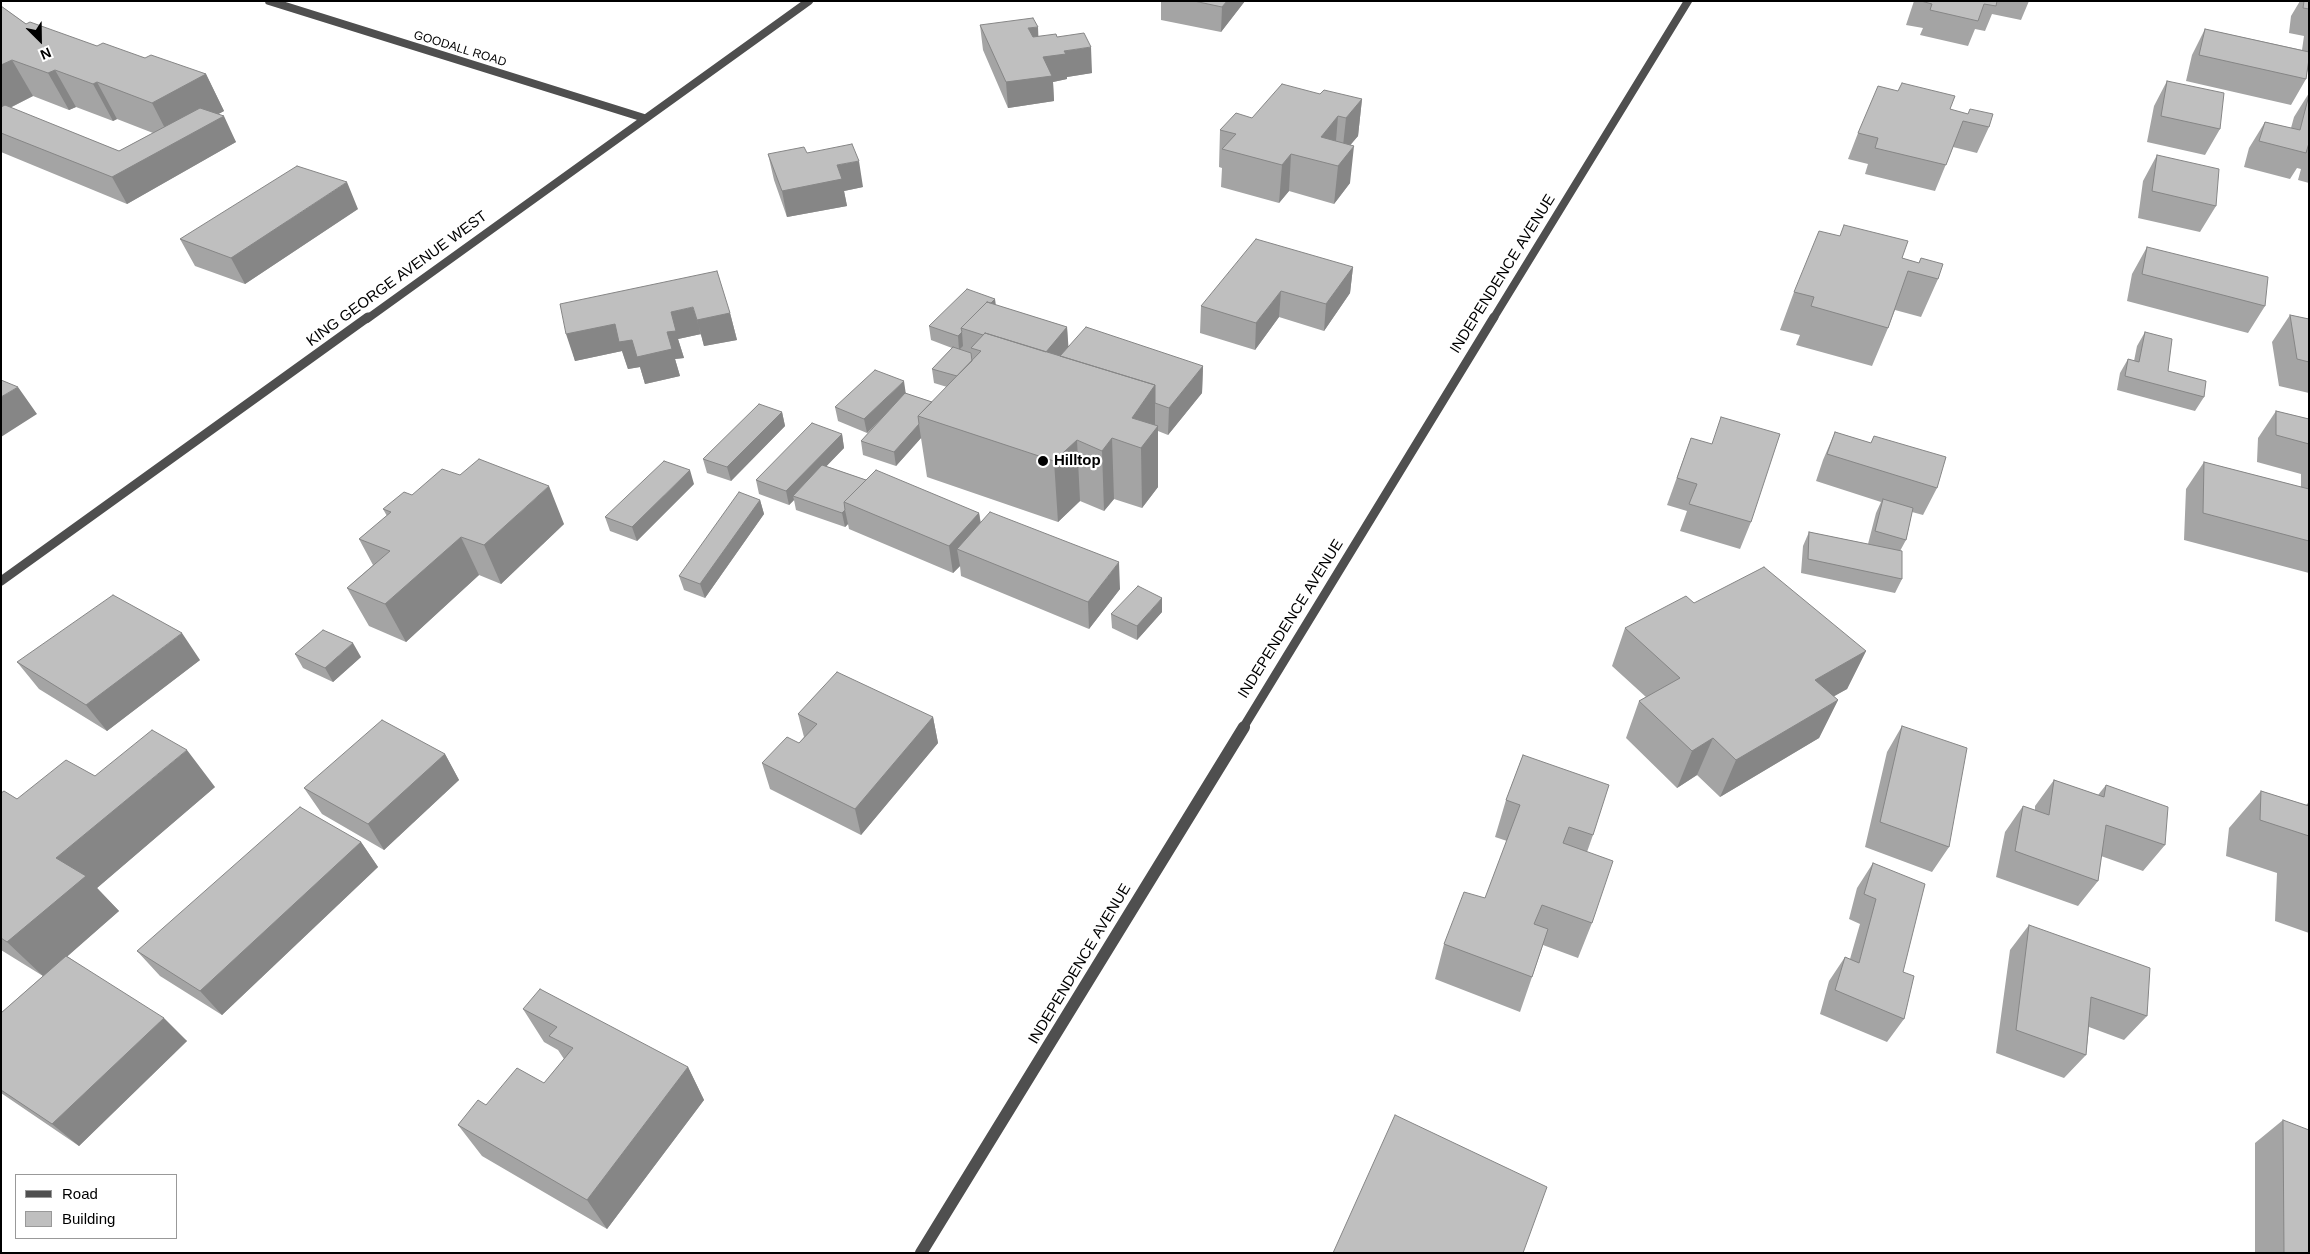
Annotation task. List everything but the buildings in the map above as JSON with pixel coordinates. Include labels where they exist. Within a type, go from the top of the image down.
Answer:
[{"type":"street","name":"GOODALL ROAD","points":[[268,1],[644,118]]},
{"type":"street","name":"KING GEORGE AVENUE WEST","points":[[1,580],[809,1]]},
{"type":"street","name":"INDEPENDENCE AVENUE","points":[[922,1253],[1688,1]]},
{"type":"place","name":"Hilltop","points":[[1043,461]]}]
